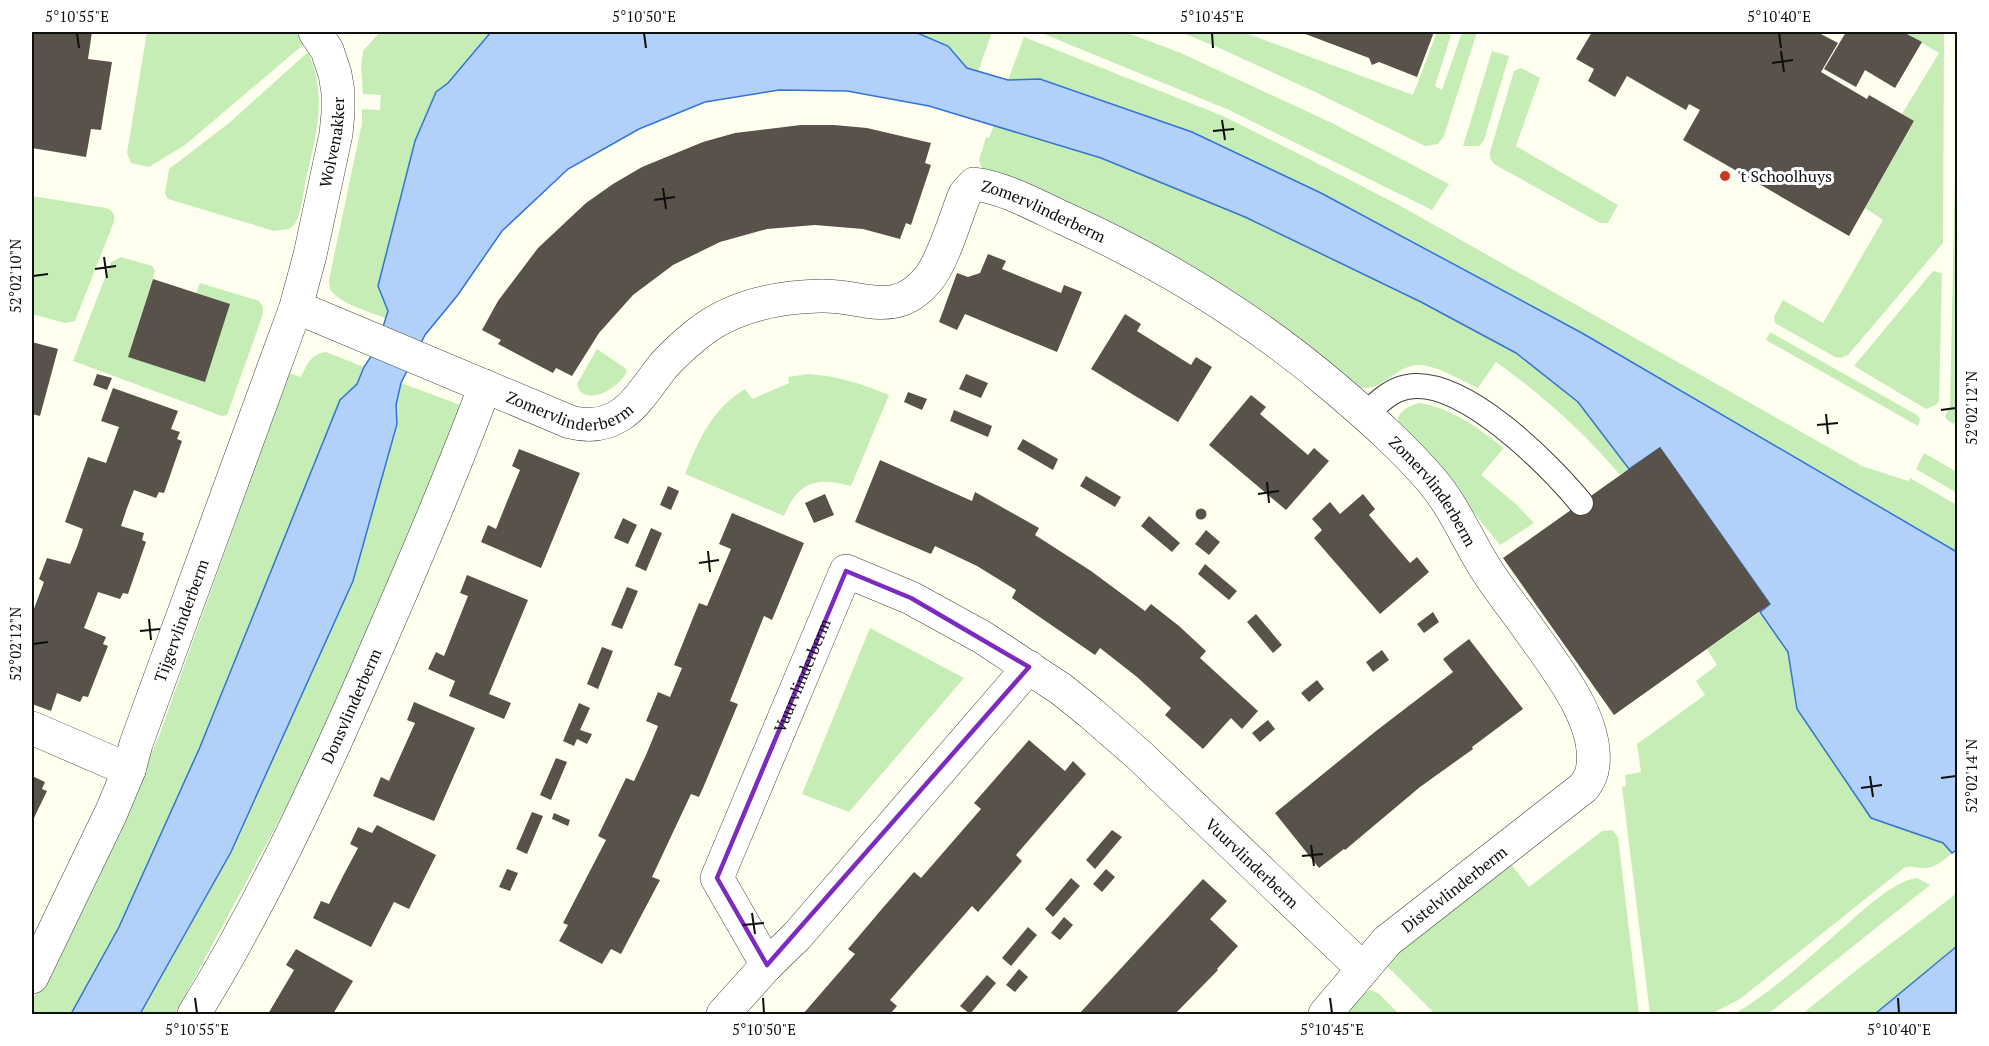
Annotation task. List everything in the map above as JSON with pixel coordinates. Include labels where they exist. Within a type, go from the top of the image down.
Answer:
[{"type":"street","name":"Wolvenakker","points":[[310,255],[336,134],[338,113],[335,74],[327,50],[315,32]]},
{"type":"street","name":"Zomervlinderberm","points":[[296,308],[570,422],[588,424],[614,418],[637,402],[665,364],[697,334],[742,310],[765,302],[792,297],[823,296],[878,303],[907,297],[924,284],[935,269],[965,194],[974,184],[1000,190],[1078,225],[1196,286],[1276,340],[1366,414],[1408,454],[1455,512],[1485,569],[1574,694],[1592,739],[1594,756],[1592,774]]},
{"type":"street","name":"Tijgervlinderberm","points":[[32,977],[111,813],[129,770],[136,744],[296,308],[310,255]]},
{"type":"street","name":"Donsvlinderberm","points":[[194,1014],[267,885],[339,735],[427,531],[485,386]]},
{"type":"street","name":"Vuurvlinderberm","points":[[767,965],[717,878],[846,571],[911,598],[982,637],[1029,667],[1092,714],[1139,755],[1363,969]]},
{"type":"street","points":[[723,1014],[767,965],[797,936],[1029,667]]},
{"type":"street","points":[[32,728],[129,770]]},
{"type":"street","name":"Distelvlinderberm","points":[[1325,1014],[1387,941],[1572,798],[1584,787],[1592,774]]},
{"type":"lane","points":[[1366,414],[1392,392],[1407,387],[1422,386],[1440,390],[1480,410],[1518,439],[1563,482],[1581,503]]},
{"type":"highlighted area","points":[[846,571],[911,598],[1029,667],[767,965],[717,878]]},
{"type":"green space","points":[[147,32],[296,32],[304,44],[185,145],[149,167],[131,163],[127,153]]},
{"type":"green space","points":[[380,32],[491,32],[448,83],[436,92],[378,286],[388,311],[387,319],[343,301],[332,291],[329,282],[362,123],[362,109],[380,110],[381,95],[363,94],[361,66],[363,51]]},
{"type":"green space","points":[[915,32],[992,32],[978,72],[967,68],[948,46]]},
{"type":"green space","points":[[1039,32],[1125,32],[1181,53],[1332,123],[1449,184],[1432,210],[1229,110]]},
{"type":"green space","points":[[1180,32],[1243,32],[1413,95],[1437,32],[1451,35],[1435,86],[1442,90],[1462,32],[1477,32],[1444,136],[1438,144],[1425,146],[1317,93]]},
{"type":"green space","points":[[1903,32],[1948,32],[1944,34],[1943,243],[1848,355],[1841,358],[1835,357],[1775,323],[1774,317],[1783,300],[1823,323],[1883,220],[1865,208],[1914,122],[1902,114],[1939,53]]},
{"type":"green space","points":[[1024,37],[1223,116],[1397,204],[1862,466],[1908,481],[1910,478],[1957,505],[1957,552],[1582,333],[1321,193],[1192,132],[1008,80]]},
{"type":"green space","points":[[1492,51],[1509,56],[1484,140],[1479,146],[1463,146]]},
{"type":"green space","points":[[308,52],[318,84],[318,116],[302,202],[295,224],[289,229],[274,231],[168,199],[165,193],[169,169],[229,123]]},
{"type":"green space","points":[[1521,68],[1540,78],[1516,146],[1618,205],[1608,223],[1600,223],[1494,164],[1490,158],[1514,71]]},
{"type":"green space","points":[[1957,78],[1958,415],[1954,424],[1945,416],[1950,406]]},
{"type":"green space","points":[[994,125],[1101,158],[1245,217],[1421,302],[1516,353],[1578,402],[1629,469],[1620,475],[1561,414],[1496,362],[1478,388],[1443,371],[1421,365],[1404,369],[1374,386],[1357,387],[982,170],[979,160],[986,137],[989,138]]},
{"type":"green space","points":[[32,196],[106,208],[114,214],[113,224],[75,321],[65,323],[32,314]]},
{"type":"green space","points":[[121,257],[152,266],[155,271],[128,357],[205,381],[196,293],[200,283],[259,301],[263,307],[263,314],[227,415],[222,416],[73,361],[111,262]]},
{"type":"green space","points":[[1933,271],[1942,273],[1939,401],[1936,405],[1926,409],[1854,366]]},
{"type":"green space","points":[[1770,332],[1917,415],[1920,420],[1918,426],[1766,340]]},
{"type":"green space","points":[[597,349],[627,371],[610,389],[594,396],[586,395],[581,392],[577,384]]},
{"type":"green space","points":[[326,352],[364,367],[357,384],[340,400],[200,747],[119,927],[71,1014],[32,1014],[32,1001],[88,894],[159,736],[289,373],[301,377],[313,357]]},
{"type":"green space","points":[[808,374],[850,381],[889,395],[851,486],[828,482],[810,484],[795,496],[784,516],[685,474],[715,415],[734,397],[745,389],[752,399],[789,383],[788,377]]},
{"type":"green space","points":[[401,383],[466,407],[296,789],[175,1014],[140,1014],[231,852],[353,581],[397,424],[396,405]]},
{"type":"green space","points":[[1419,403],[1454,414],[1504,448],[1481,475],[1517,505],[1534,523],[1500,545],[1397,421],[1405,409]]},
{"type":"green space","points":[[1924,453],[1957,472],[1957,493],[1916,469]]},
{"type":"green space","points":[[1760,612],[1788,652],[1797,709],[1871,818],[1944,843],[1952,853],[1932,867],[1904,868],[1740,999],[1711,1014],[1650,1014],[1622,787],[1626,786],[1625,775],[1641,772],[1637,744],[1705,695],[1696,681],[1717,665],[1707,649]]},
{"type":"green space","points":[[870,628],[964,678],[849,812],[802,794]]},
{"type":"green space","points":[[1612,830],[1618,837],[1639,1014],[1435,1014],[1383,962],[1510,863],[1529,887],[1602,831]]},
{"type":"green space","points":[[1917,878],[1930,885],[1768,1014],[1734,1014],[1786,977],[1885,893]]},
{"type":"green space","points":[[1957,893],[1957,945],[1875,1014],[1802,1014],[1863,965]]},
{"type":"green space","points":[[1370,990],[1378,993],[1399,1014],[1343,1014]]},
{"type":"water","points":[[491,32],[915,32],[948,46],[967,68],[1008,80],[1040,79],[1192,132],[1321,193],[1582,333],[1957,552],[1958,849],[1952,853],[1943,843],[1871,818],[1797,709],[1788,652],[1760,612],[1770,604],[1660,448],[1629,469],[1578,402],[1516,353],[1421,302],[1245,217],[1101,158],[929,106],[847,91],[779,90],[705,102],[639,129],[568,169],[502,231],[457,296],[425,335],[401,383],[396,405],[397,424],[353,581],[231,852],[140,1014],[71,1014],[119,927],[200,747],[340,400],[357,384],[364,367],[376,349],[388,311],[378,286],[415,141],[436,92],[448,83]]},
{"type":"water","points":[[1957,946],[1957,1014],[1875,1014]]},
{"type":"building","points":[[32,32],[92,32],[88,59],[112,62],[101,130],[91,129],[86,157],[32,148]]},
{"type":"building","points":[[1300,32],[1434,32],[1417,77],[1379,62],[1372,65],[1369,58]]},
{"type":"building","points":[[1592,32],[1817,32],[1838,43],[1821,72],[1867,99],[1869,95],[1914,121],[1849,236],[1683,140],[1700,110],[1689,104],[1686,110],[1627,76],[1615,97],[1588,81],[1594,69],[1576,59]]},
{"type":"building","points":[[1846,32],[1903,32],[1922,42],[1895,88],[1865,70],[1856,87],[1824,69]]},
{"type":"building","points":[[801,125],[867,128],[931,143],[925,163],[931,165],[911,225],[906,223],[900,239],[863,229],[815,225],[767,229],[720,242],[673,265],[633,295],[599,333],[572,376],[556,368],[553,373],[498,344],[501,340],[482,330],[498,301],[538,248],[586,203],[613,184],[642,167],[703,142],[735,133]]},
{"type":"building","points":[[988,254],[1006,261],[1002,269],[1061,293],[1064,285],[1082,292],[1057,352],[965,314],[957,330],[939,322],[957,273],[968,277],[980,273]]},
{"type":"building","points":[[153,279],[230,304],[205,382],[128,357]]},
{"type":"building","points":[[1125,314],[1141,324],[1137,331],[1191,365],[1196,357],[1212,367],[1178,422],[1091,369]]},
{"type":"building","points":[[32,342],[58,349],[40,416],[32,414]]},
{"type":"building","points":[[97,374],[112,378],[107,390],[93,385]]},
{"type":"building","points":[[966,374],[988,383],[981,398],[959,389]]},
{"type":"building","points":[[113,388],[178,411],[171,429],[180,432],[177,439],[182,441],[164,493],[159,492],[156,498],[134,490],[127,508],[121,526],[144,533],[142,540],[146,542],[128,594],[123,593],[120,599],[98,592],[84,628],[106,637],[103,644],[108,646],[88,697],[83,696],[80,702],[57,693],[51,711],[32,704],[32,614],[44,582],[39,579],[47,558],[70,564],[77,547],[83,529],[65,522],[88,457],[106,463],[119,427],[101,421]]},
{"type":"building","points":[[908,392],[927,399],[922,410],[904,402]]},
{"type":"building","points":[[1251,395],[1266,407],[1260,414],[1308,455],[1314,448],[1329,461],[1286,510],[1209,445]]},
{"type":"building","points":[[954,410],[992,426],[988,437],[950,421]]},
{"type":"building","points":[[1023,439],[1058,459],[1053,470],[1017,449]]},
{"type":"building","points":[[1660,447],[1770,604],[1614,715],[1503,558]]},
{"type":"building","points":[[519,449],[580,473],[541,568],[481,542],[488,525],[496,529],[520,470],[512,466]]},
{"type":"building","points":[[880,460],[972,501],[975,492],[1039,528],[1035,535],[1091,571],[1145,611],[1151,604],[1179,626],[1206,651],[1200,658],[1258,711],[1242,729],[1231,718],[1203,749],[1165,715],[1171,708],[1137,677],[1100,648],[1095,655],[1012,598],[1016,590],[977,566],[935,546],[931,554],[855,522]]},
{"type":"building","points":[[1086,476],[1121,497],[1115,507],[1080,486]]},
{"type":"building","points":[[668,486],[679,491],[671,510],[660,505]]},
{"type":"building","points":[[825,494],[834,515],[814,523],[805,503]]},
{"type":"building","points":[[1363,494],[1375,509],[1369,515],[1410,563],[1417,557],[1429,572],[1380,614],[1314,538],[1322,530],[1312,519],[1330,502],[1340,514]]},
{"type":"building","points":[[1201,508],[1207,514],[1201,520],[1195,514]]},
{"type":"building","points":[[732,513],[804,543],[772,620],[764,616],[730,701],[738,704],[699,797],[691,794],[652,877],[660,880],[621,954],[611,949],[602,964],[559,941],[568,925],[563,923],[606,840],[598,836],[626,778],[634,781],[658,726],[646,721],[658,692],[670,697],[682,668],[674,665],[699,603],[707,606],[731,549],[719,544]]},
{"type":"building","points":[[1149,516],[1180,543],[1172,552],[1141,526]]},
{"type":"building","points":[[623,518],[637,525],[628,544],[614,538]]},
{"type":"building","points":[[651,528],[662,533],[646,571],[635,566]]},
{"type":"building","points":[[1206,530],[1220,542],[1209,555],[1195,544]]},
{"type":"building","points":[[1205,564],[1237,591],[1229,600],[1198,574]]},
{"type":"building","points":[[467,575],[528,600],[489,694],[511,703],[504,719],[449,696],[455,681],[428,669],[436,652],[444,656],[468,596],[460,593]]},
{"type":"building","points":[[627,587],[638,591],[622,629],[611,625]]},
{"type":"building","points":[[1433,612],[1439,622],[1424,633],[1417,624]]},
{"type":"building","points":[[1256,614],[1282,645],[1273,653],[1247,622]]},
{"type":"building","points":[[1469,639],[1523,709],[1319,868],[1275,813],[1453,672],[1443,659]]},
{"type":"building","points":[[602,647],[613,651],[598,689],[587,684]]},
{"type":"building","points":[[1382,650],[1389,660],[1373,672],[1366,662]]},
{"type":"building","points":[[1317,680],[1324,689],[1309,702],[1301,693]]},
{"type":"building","points":[[414,702],[475,728],[434,821],[373,796],[381,777],[389,781],[415,723],[407,720]]},
{"type":"building","points":[[579,703],[590,708],[580,730],[592,734],[587,744],[577,739],[574,746],[563,741]]},
{"type":"building","points":[[1268,720],[1275,729],[1260,742],[1252,733]]},
{"type":"building","points":[[1029,740],[1065,771],[1073,761],[1086,774],[1016,855],[1022,861],[978,912],[972,906],[890,1000],[897,1006],[890,1014],[803,1014],[855,954],[848,949],[881,910],[914,872],[921,878],[981,809],[974,803]]},
{"type":"building","points":[[556,758],[567,762],[551,800],[540,795]]},
{"type":"building","points":[[32,776],[45,782],[42,789],[47,791],[32,822]]},
{"type":"building","points":[[532,812],[543,816],[527,854],[516,849]]},
{"type":"building","points":[[554,813],[570,820],[568,826],[552,819]]},
{"type":"building","points":[[377,825],[436,855],[409,909],[394,902],[371,947],[313,918],[321,901],[329,904],[358,848],[350,844],[358,827],[372,833]]},
{"type":"building","points":[[1112,830],[1122,837],[1095,869],[1086,860]]},
{"type":"building","points":[[507,869],[518,873],[510,891],[499,887]]},
{"type":"building","points":[[1106,869],[1115,877],[1102,892],[1093,884]]},
{"type":"building","points":[[1071,878],[1080,886],[1053,917],[1045,909]]},
{"type":"building","points":[[1203,879],[1227,901],[1210,919],[1238,946],[1218,970],[1175,1014],[1079,1014]]},
{"type":"building","points":[[1064,917],[1073,925],[1060,940],[1051,933]]},
{"type":"building","points":[[1028,927],[1037,935],[1011,966],[1002,958]]},
{"type":"building","points":[[296,949],[353,981],[333,1014],[268,1014],[294,970],[286,965]]},
{"type":"building","points":[[1019,969],[1028,977],[1015,992],[1006,985]]},
{"type":"building","points":[[987,975],[996,983],[970,1014],[960,1006]]},
{"type":"place","name":"'t Schoolhuys","points":[[1725,176]]}]
